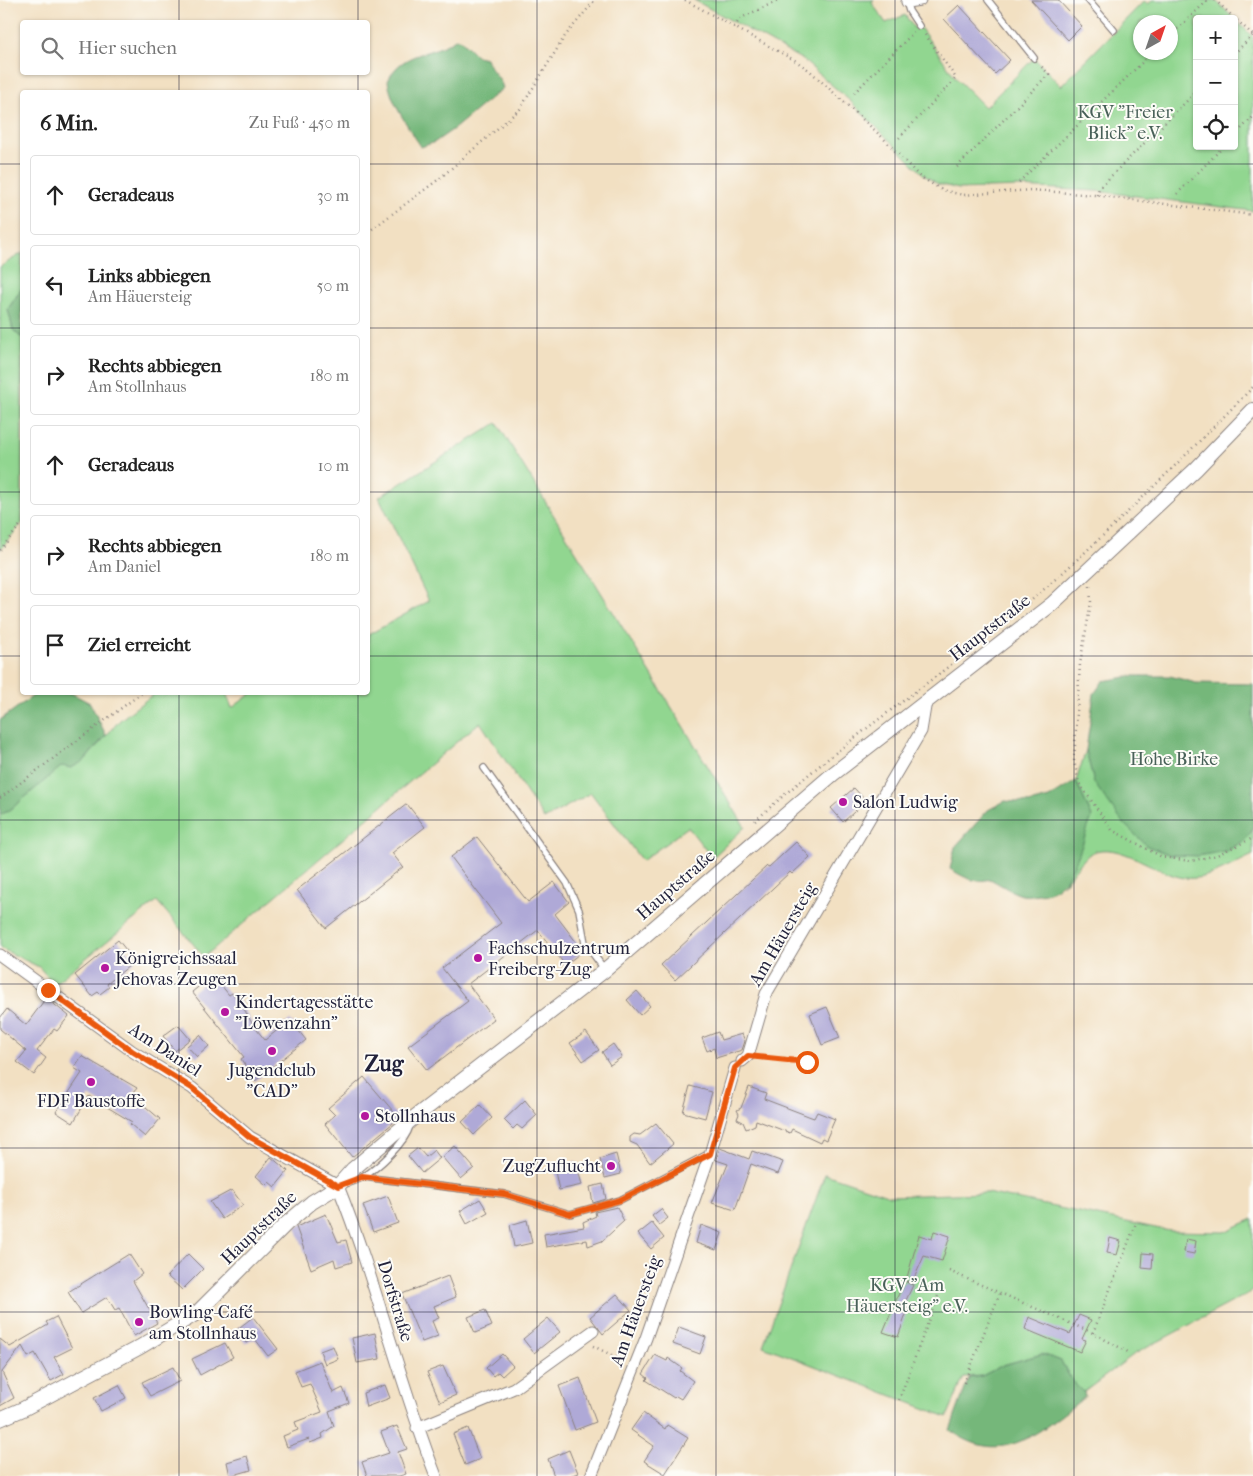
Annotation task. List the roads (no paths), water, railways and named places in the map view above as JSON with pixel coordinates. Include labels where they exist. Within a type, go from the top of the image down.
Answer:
[{"type":"street","points":[[905,1],[920,0]]},
{"type":"street","name":"Hauptstraße","points":[[0,1418],[23,1409],[140,1347],[198,1313],[286,1224],[312,1202],[338,1186],[353,1169],[412,1120],[605,970],[828,779],[1052,604],[1196,469],[1253,410]]},
{"type":"street","name":"Am Häuersteig","points":[[591,1476],[634,1366],[766,994],[921,731],[926,701]]},
{"type":"street","name":"Am Daniel","points":[[0,955],[132,1051],[192,1088],[250,1137],[338,1186]]},
{"type":"street","name":"Dorfstraße","points":[[338,1186],[356,1234],[417,1428],[436,1476]]},
{"type":"street","points":[[417,1428],[514,1388],[593,1331]]},
{"type":"lane","points":[[988,0],[1034,58]]},
{"type":"lane","points":[[1088,0],[1114,30]]},
{"type":"lane","points":[[905,1],[919,26]]},
{"type":"lane","points":[[484,768],[567,883],[579,910],[585,943],[605,970]]},
{"type":"lane","points":[[338,1186],[362,1177],[407,1136],[412,1120]]},
{"type":"lane","points":[[362,1177],[504,1194],[570,1214],[620,1200],[710,1154]]},
{"type":"place","name":"Salon Ludwig","points":[[843,802]]},
{"type":"place","name":"Fachschulzentrum Freiberg-Zug","points":[[478,958]]},
{"type":"place","name":"Königreichssaal Jehovas Zeugen","points":[[105,968]]},
{"type":"place","name":"Kindertagesstätte \"Löwenzahn\"","points":[[225,1012]]},
{"type":"place","name":"Jugendclub \"CAD\"","points":[[272,1051]]},
{"type":"place","name":"FDF Baustoffe","points":[[91,1082]]},
{"type":"place","name":"Stollnhaus","points":[[365,1116]]},
{"type":"place","name":"ZugZuflucht","points":[[611,1166]]},
{"type":"place","name":"Bowling-Café am Stollnhaus","points":[[139,1322]]},
{"type":"district","name":"Zug","points":[[384,1064]]},
{"type":"park label","name":"KGV \"Freier Blick\" e.V.","points":[[1125,122]]},
{"type":"park label","name":"Hohe Birke","points":[[1174,759]]},
{"type":"park label","name":"KGV \"Am Häuersteig\" e.V.","points":[[907,1295]]}]
